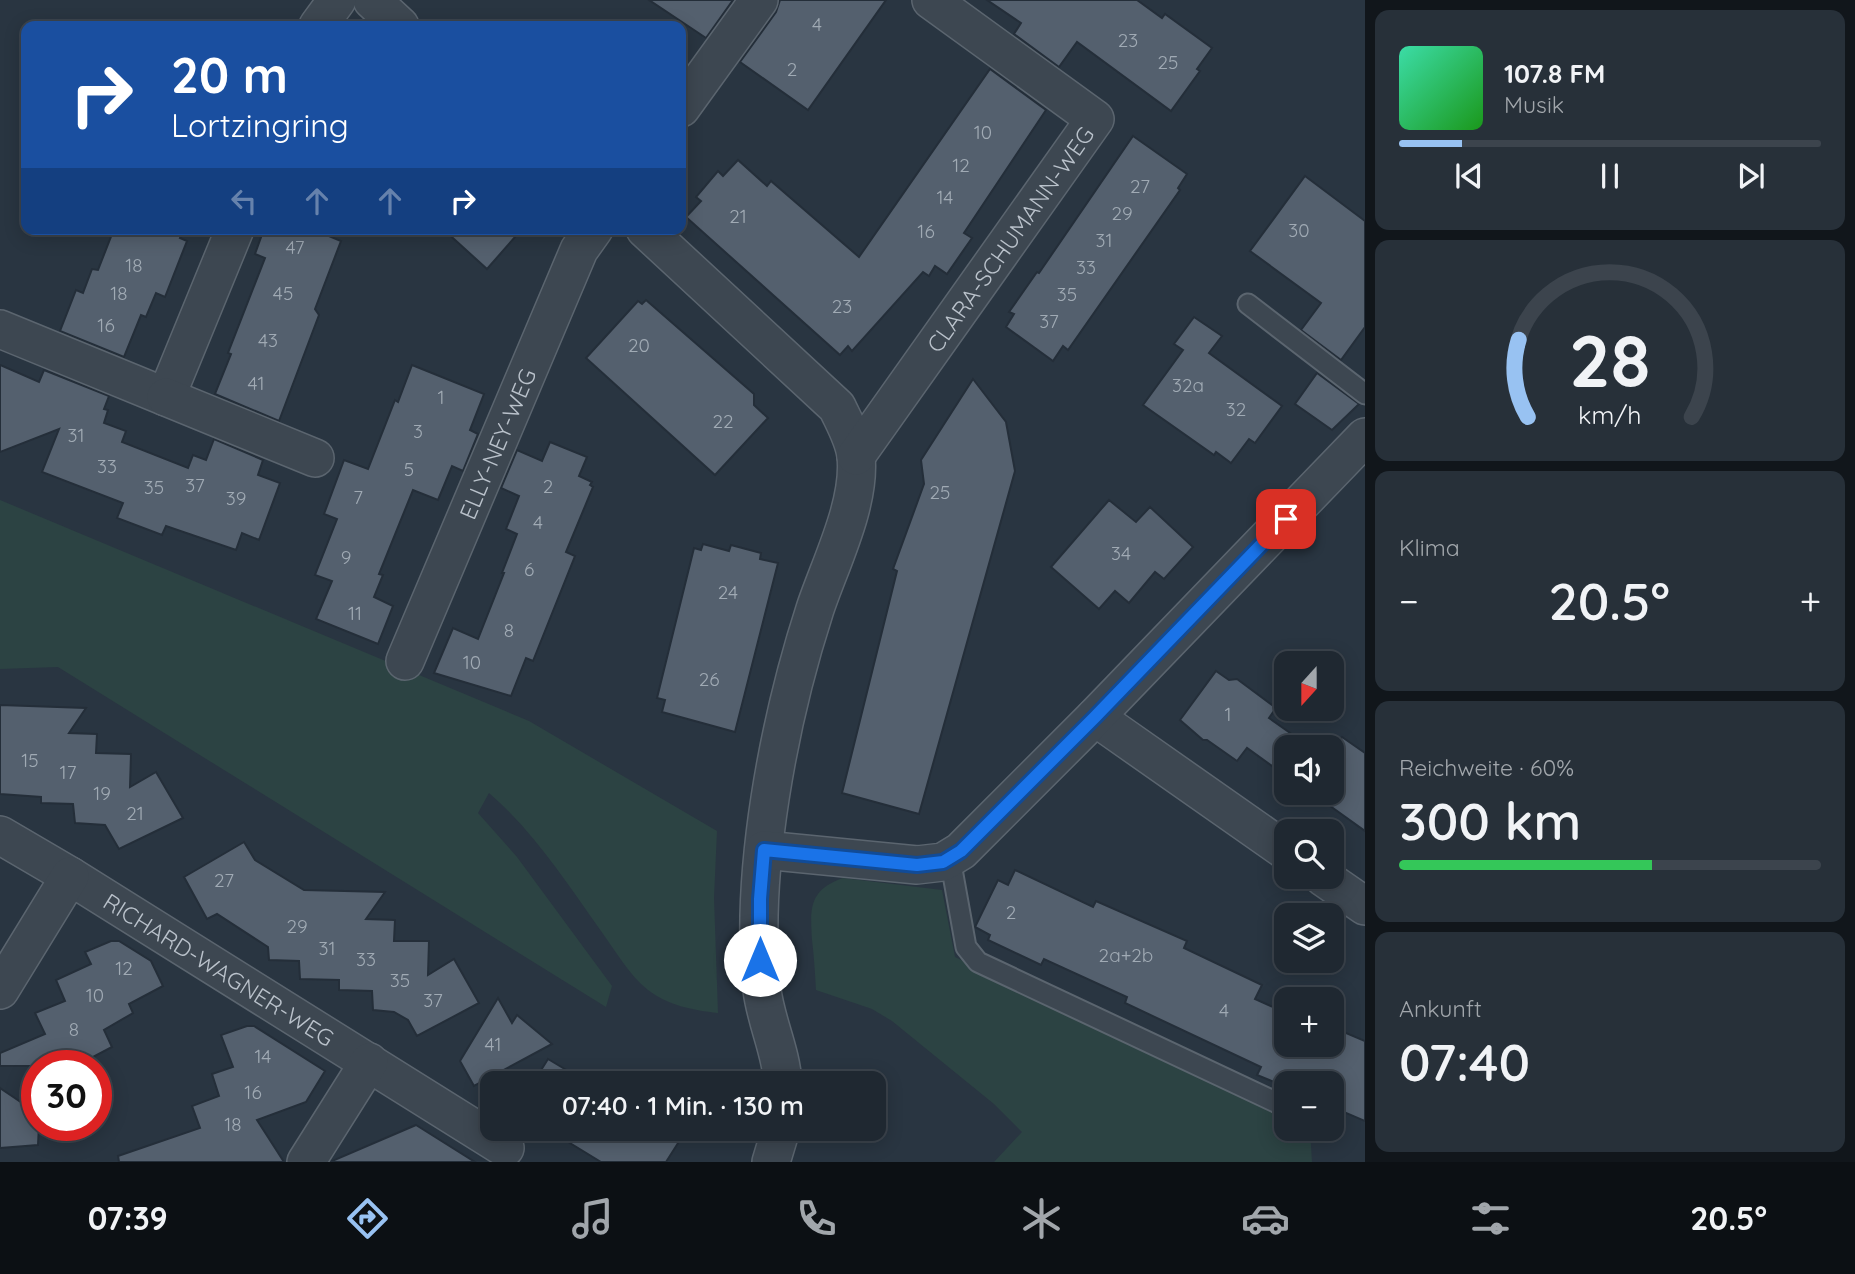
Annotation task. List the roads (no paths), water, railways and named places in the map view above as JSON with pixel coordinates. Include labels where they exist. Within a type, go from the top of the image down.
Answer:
[{"type":"street","points":[[322,21],[337,0]]},
{"type":"street","points":[[372,0],[395,21]]},
{"type":"street","points":[[686,101],[758,0]]},
{"type":"street","name":"CLARA-SCHUMANN-WEG","points":[[856,456],[1095,119],[931,0]]},
{"type":"street","points":[[166,397],[233,235]]},
{"type":"street","name":"ELLY-NEY-WEG","points":[[405,661],[579,250],[590,235]]},
{"type":"street","points":[[651,235],[837,407],[856,456],[854,489],[848,517],[803,648],[787,714],[764,850],[760,899],[762,992],[782,1071]]},
{"type":"street","points":[[0,329],[315,458]]},
{"type":"street","points":[[764,850],[917,865],[943,862],[961,851],[1095,717],[1365,437]]},
{"type":"street","points":[[1095,717],[1274,843]]},
{"type":"street","name":"RICHARD-WAGNER-WEG","points":[[0,835],[71,876],[505,1148]]},
{"type":"street","points":[[0,990],[71,876]]},
{"type":"street","points":[[1340,889],[1365,906]]},
{"type":"street","points":[[306,1162],[369,1062]]},
{"type":"street","points":[[771,1162],[777,1141]]},
{"type":"lane","points":[[1248,304],[1365,394]]},
{"type":"lane","points":[[950,858],[966,947],[978,962],[1274,1101]]}]
